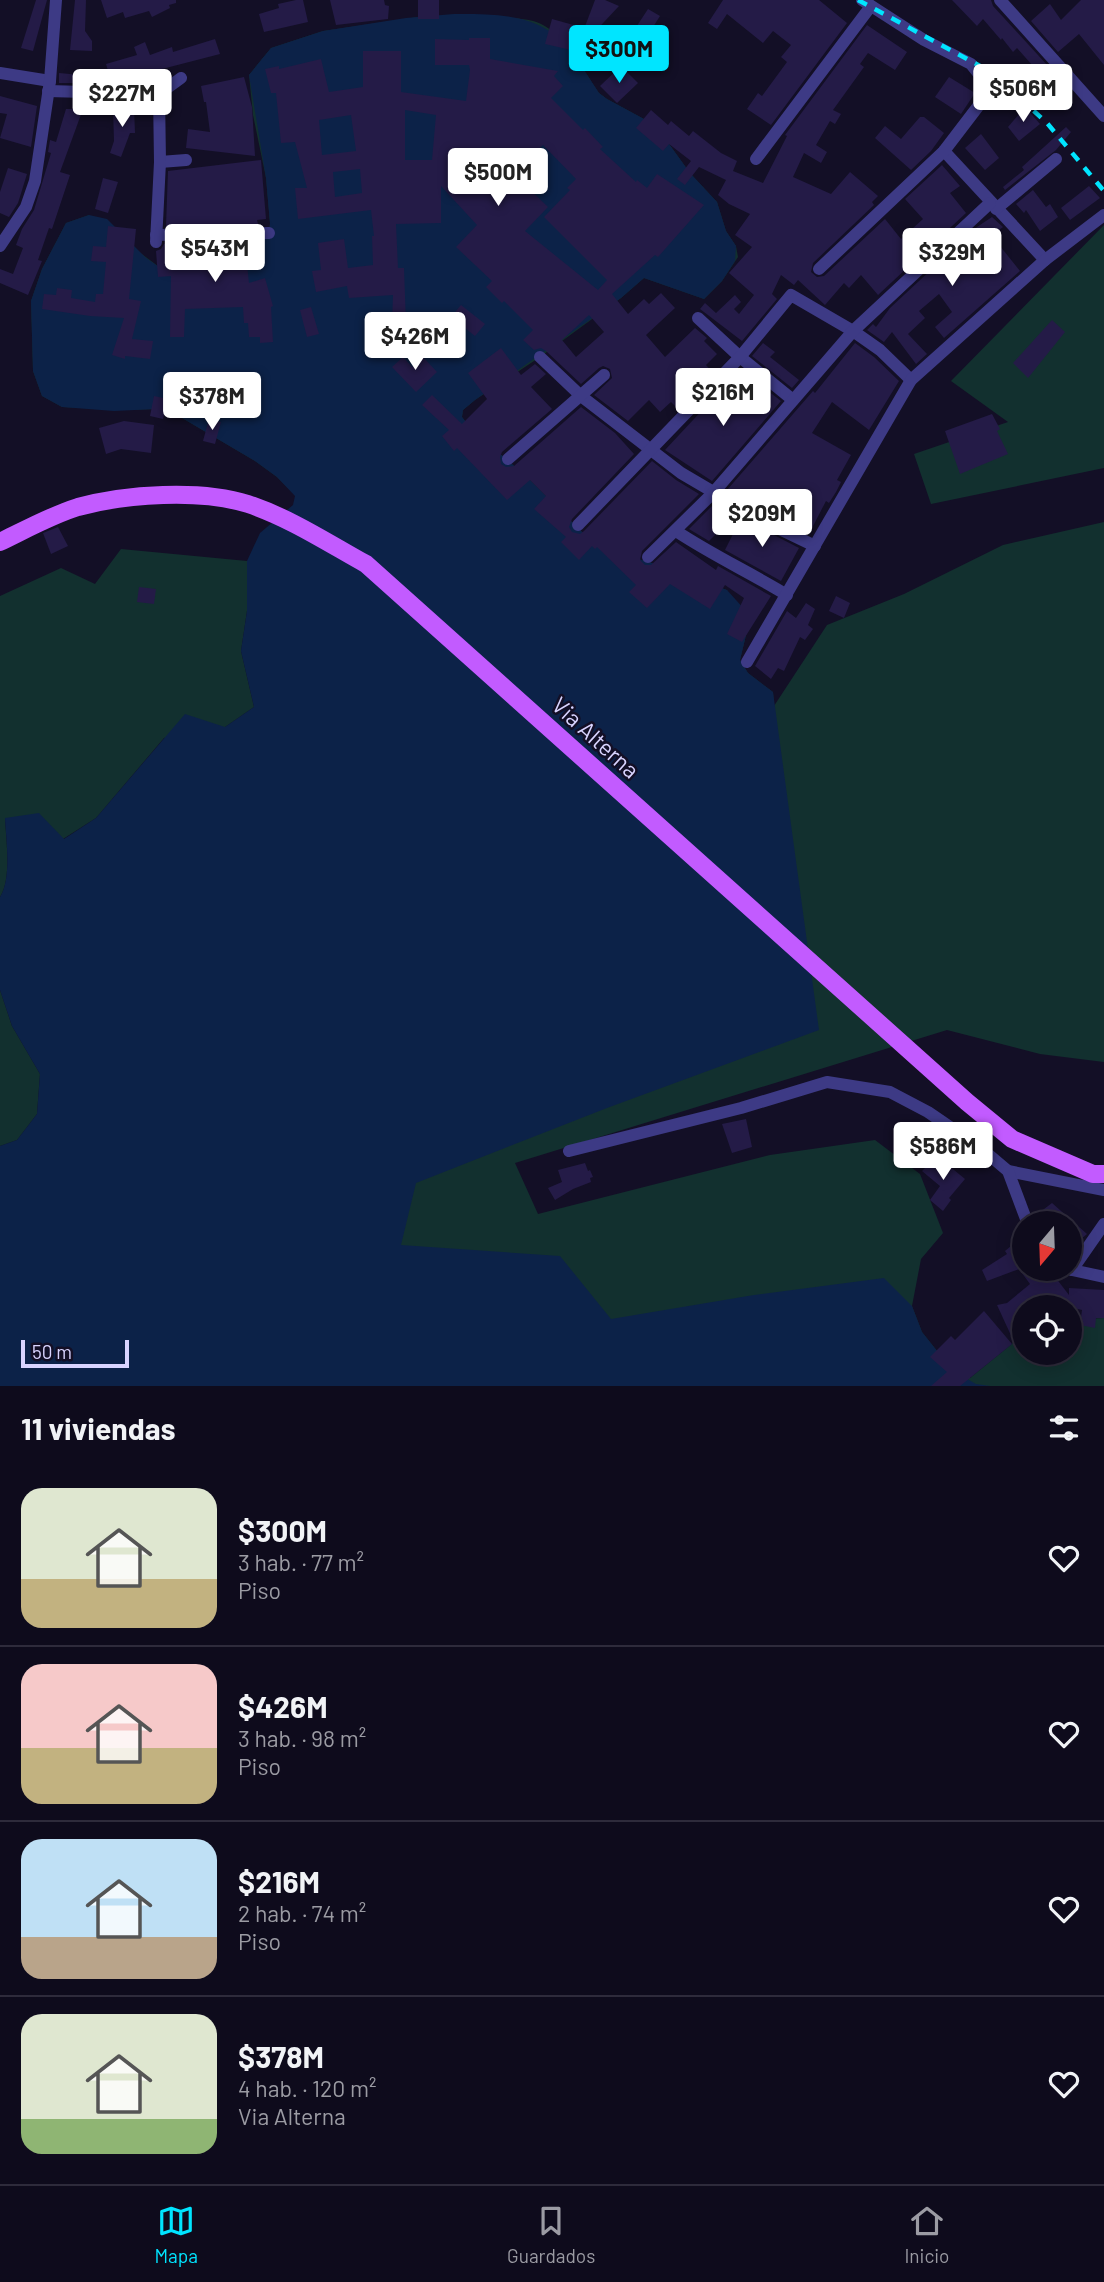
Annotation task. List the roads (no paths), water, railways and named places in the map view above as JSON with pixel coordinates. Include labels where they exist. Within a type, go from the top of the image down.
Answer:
[{"type":"main road","name":"Via Alterna","points":[[0,541],[77,508],[142,495],[210,497],[246,504],[292,522],[366,565],[967,1102],[1012,1139],[1099,1174]]},
{"type":"street","points":[[0,246],[26,207],[35,181],[49,86],[56,0]]},
{"type":"street","points":[[1000,0],[1104,116]]},
{"type":"street","points":[[756,159],[866,3],[925,40],[971,64],[986,83],[986,96],[944,151],[819,270]]},
{"type":"street","points":[[0,73],[49,86],[159,94],[181,78]]},
{"type":"street","points":[[159,94],[160,162],[156,239],[268,233]]},
{"type":"street","points":[[944,151],[1045,261]]},
{"type":"street","points":[[648,557],[714,492],[853,331],[993,206],[1056,159]]},
{"type":"street","points":[[160,162],[186,160]]},
{"type":"street","points":[[747,662],[911,380],[1045,261],[1104,215]]},
{"type":"street","points":[[579,524],[740,357],[791,295],[880,350],[911,380]]},
{"type":"street","points":[[698,318],[793,400]]},
{"type":"street","points":[[540,357],[581,396],[681,473],[761,520],[815,546]]},
{"type":"street","points":[[508,458],[604,375]]},
{"type":"street","points":[[676,531],[712,555],[756,576],[787,595]]},
{"type":"street","points":[[569,1152],[827,1083],[890,1092],[928,1112],[982,1149],[1007,1171],[1025,1211]]},
{"type":"street","points":[[1007,1171],[1104,1192],[1099,1174]]},
{"type":"street","points":[[1082,1254],[1104,1224]]},
{"type":"street","points":[[1082,1272],[1104,1277]]},
{"type":"water","points":[[454,14],[496,15],[523,20],[549,30],[560,39],[576,57],[599,93],[644,119],[664,137],[690,173],[717,202],[726,231],[736,246],[735,261],[722,281],[704,299],[644,278],[621,298],[475,400],[463,410],[462,417],[472,430],[526,476],[597,547],[727,590],[745,610],[748,627],[740,660],[748,673],[773,692],[819,1030],[607,1108],[416,1183],[401,1245],[560,1256],[611,1319],[754,1295],[884,1278],[912,1306],[922,1332],[953,1371],[976,1384],[990,1386],[0,1386],[0,1146],[17,1140],[37,1114],[40,1074],[12,1026],[0,990],[0,897],[7,869],[5,818],[39,813],[64,839],[96,818],[185,714],[225,727],[254,707],[241,651],[247,611],[247,561],[260,533],[293,505],[295,496],[277,477],[255,461],[177,415],[156,409],[114,411],[62,407],[42,396],[33,371],[31,301],[42,269],[66,223],[89,215],[107,219],[146,258],[162,269],[258,247],[269,233],[270,224],[266,178],[249,75],[271,48],[323,31],[406,18]]},
{"type":"railway","points":[[858,0],[991,72],[1047,123],[1104,191]]}]
